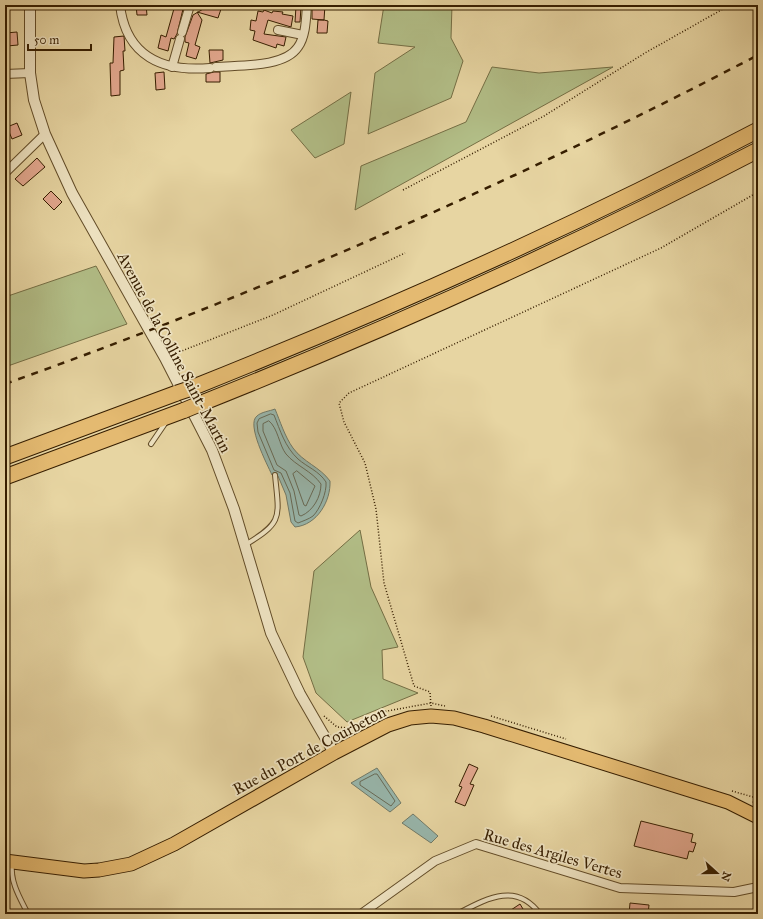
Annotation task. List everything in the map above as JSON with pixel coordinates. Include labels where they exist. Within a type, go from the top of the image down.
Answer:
[{"type":"highway","points":[[5,457],[183,391],[326,333],[491,260],[626,196],[758,130]]},
{"type":"highway","points":[[5,477],[191,408],[324,354],[503,275],[644,208],[758,150]]},
{"type":"main road","name":"Rue du Port de Courbeton","points":[[9,861],[84,871],[99,870],[131,864],[174,844],[334,753],[388,725],[410,718],[430,716],[454,718],[484,726],[728,802],[758,817]]},
{"type":"main road","name":"Rue du Port de Courbeton","points":[[728,802],[758,806]]},
{"type":"street","name":"Avenue de la Colline Saint-Martin","points":[[30,5],[30,73],[34,100],[45,134],[72,193],[165,358],[212,450],[245,545],[264,611],[279,653],[300,694],[334,753]]},
{"type":"street","points":[[120,5],[122,18],[132,40],[145,55],[157,62],[172,67],[189,69],[274,62],[288,57],[299,47],[303,35],[307,5]]},
{"type":"street","points":[[172,67],[190,5]]},
{"type":"street","points":[[278,30],[303,35]]},
{"type":"street","points":[[5,74],[30,73]]},
{"type":"street","points":[[5,173],[45,134]]},
{"type":"street","name":"Rue des Argiles Vertes","points":[[360,914],[435,861],[476,844],[620,888],[734,892],[758,887]]},
{"type":"lane","points":[[151,444],[171,415]]},
{"type":"lane","points":[[245,545],[270,529],[275,521],[278,510],[275,475]]},
{"type":"lane","points":[[9,861],[16,891],[28,914]]},
{"type":"lane","points":[[457,914],[474,905],[502,895],[518,896],[528,902],[540,914]]},
{"type":"path","points":[[403,190],[544,116],[644,53],[730,5]]},
{"type":"path","points":[[430,716],[430,692],[414,686],[384,583],[376,510],[365,462],[344,422],[339,403],[349,392],[661,248],[758,192]]},
{"type":"path","points":[[165,358],[272,315],[405,253]]},
{"type":"green space","points":[[384,5],[452,5],[451,38],[463,61],[451,98],[368,134],[375,73],[415,47],[378,43]]},
{"type":"green space","points":[[492,67],[539,73],[613,67],[355,210],[361,166],[466,122]]},
{"type":"green space","points":[[351,92],[344,144],[315,158],[291,130]]},
{"type":"green space","points":[[96,266],[127,324],[5,367],[5,297]]},
{"type":"green space","points":[[360,530],[371,587],[398,647],[382,650],[383,679],[418,693],[347,722],[316,693],[303,657],[314,571]]},
{"type":"water","points":[[275,409],[285,434],[293,448],[330,481],[328,496],[321,511],[310,522],[295,527],[291,522],[286,495],[278,476],[272,475],[269,470],[258,444],[254,427],[254,420],[257,416]]},
{"type":"water","points":[[377,768],[401,803],[390,812],[351,783]]},
{"type":"water","points":[[413,814],[438,836],[431,843],[402,823]]},
{"type":"building","points":[[136,5],[146,5],[147,15],[137,15]]},
{"type":"building","points":[[175,5],[184,5],[177,34],[174,39],[171,38],[168,51],[158,48],[161,35],[166,37]]},
{"type":"building","points":[[210,5],[221,9],[218,18],[198,12]]},
{"type":"building","points":[[315,5],[325,5],[324,20],[312,19],[312,7],[315,8]]},
{"type":"building","points":[[296,6],[301,7],[300,22],[295,22]]},
{"type":"building","points":[[264,10],[272,13],[273,11],[283,12],[282,14],[293,16],[291,27],[268,20],[264,34],[286,37],[284,46],[277,44],[276,48],[253,40],[255,31],[250,30],[251,20],[256,21],[258,11],[263,12]]},
{"type":"building","points":[[197,12],[202,20],[195,45],[200,47],[196,59],[186,56],[189,43],[185,42],[185,37],[193,15]]},
{"type":"building","points":[[318,20],[328,21],[327,33],[317,33]]},
{"type":"building","points":[[17,32],[18,45],[7,46],[6,33]]},
{"type":"building","points":[[124,36],[124,70],[120,71],[120,95],[111,96],[110,63],[113,63],[114,37]]},
{"type":"building","points":[[209,50],[223,50],[223,60],[210,63]]},
{"type":"building","points":[[164,72],[165,89],[156,90],[155,73]]},
{"type":"building","points":[[220,72],[220,82],[206,82],[206,74]]},
{"type":"building","points":[[17,123],[22,135],[12,139],[7,127]]},
{"type":"building","points":[[37,158],[45,167],[23,186],[15,179]]},
{"type":"building","points":[[51,191],[62,202],[54,210],[43,199]]},
{"type":"building","points":[[469,764],[478,768],[470,784],[474,785],[465,806],[455,802],[462,787],[459,786]]},
{"type":"building","points":[[641,821],[693,834],[691,842],[696,843],[693,852],[689,851],[687,859],[634,846]]},
{"type":"building","points":[[630,903],[649,905],[648,914],[629,914]]},
{"type":"building","points":[[520,904],[526,914],[505,914]]},
{"type":"railway","points":[[5,384],[197,312],[387,233],[574,147],[758,55]]}]
